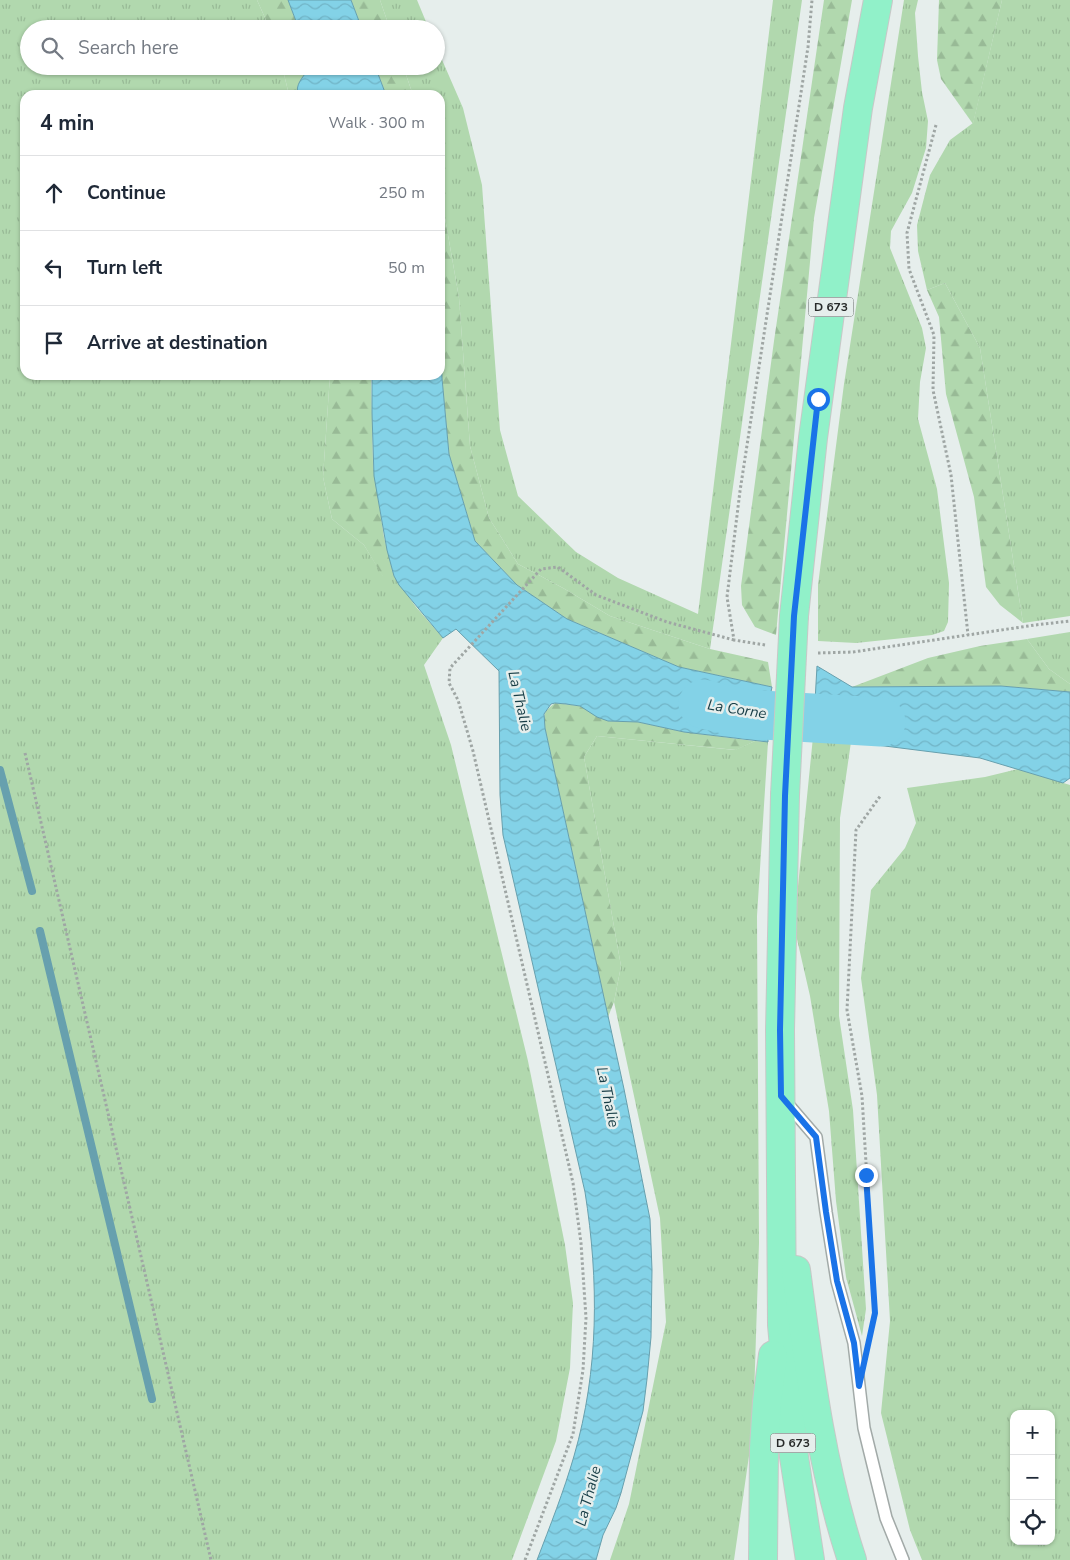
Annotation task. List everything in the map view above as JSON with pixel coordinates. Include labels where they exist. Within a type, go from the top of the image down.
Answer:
[{"type":"main road","name":"D 673","points":[[810,1560],[794,1456],[782,1325],[780,1030],[785,796],[794,616],[813,438],[858,108],[878,0]]},
{"type":"main road","points":[[781,1154],[806,1342],[823,1449],[843,1534],[852,1560]]},
{"type":"main road","points":[[763,1560],[764,1448],[767,1402],[771,1360],[782,1325]]},
{"type":"lane","points":[[781,1096],[816,1137],[837,1281],[854,1343],[864,1428],[886,1518],[904,1560]]},
{"type":"path","points":[[734,640],[727,597],[728,587],[740,491],[808,47],[812,0]]},
{"type":"path","points":[[936,125],[906,233],[909,269],[934,335],[933,390],[951,475],[968,635]]},
{"type":"path","points":[[525,1560],[573,1434],[584,1370],[586,1318],[581,1243],[573,1183],[473,751],[458,700],[449,683],[450,668],[541,569],[558,567],[596,596],[667,622],[734,640],[771,646]]},
{"type":"path","points":[[817,653],[853,652],[1070,621]]},
{"type":"path","points":[[25,753],[211,1560]]},
{"type":"path","points":[[871,1331],[875,1313],[862,1096],[847,1010],[856,830],[881,795]]},
{"type":"green space","points":[[0,0],[257,0],[266,20],[20,20],[20,75],[284,75],[288,90],[20,90],[20,380],[330,380],[323,477],[332,519],[364,545],[383,576],[394,576],[416,607],[443,638],[424,665],[451,745],[528,1061],[565,1245],[573,1303],[570,1368],[556,1441],[512,1560],[0,1560]]},
{"type":"green space","points":[[257,0],[288,0],[296,20],[266,20]]},
{"type":"green space","points":[[351,0],[380,0],[387,20],[359,20]]},
{"type":"green space","points":[[380,0],[417,0],[425,20],[387,20]]},
{"type":"green space","points":[[773,0],[802,0],[710,649],[610,616],[518,564],[489,518],[470,446],[459,298],[445,218],[445,90],[411,90],[406,75],[445,75],[445,67],[463,108],[482,185],[500,430],[518,496],[576,552],[618,578],[698,614]]},
{"type":"green space","points":[[824,0],[852,0],[814,218],[776,635],[755,627],[742,605],[741,586],[774,341]]},
{"type":"green space","points":[[904,0],[918,0],[915,13],[918,56],[922,92],[928,121],[926,148],[912,193],[891,231],[890,248],[922,328],[926,348],[920,382],[918,419],[937,489],[949,583],[948,622],[944,631],[932,635],[856,643],[818,641],[818,585],[844,384]]},
{"type":"green space","points":[[939,0],[1002,0],[973,124],[941,79],[937,60]]},
{"type":"green space","points":[[1002,0],[1070,0],[1070,616],[1023,623],[980,348],[945,283],[927,290],[918,251],[917,225],[930,175],[950,140],[973,123]]},
{"type":"green space","points":[[284,75],[306,75],[300,90],[288,90]]},
{"type":"green space","points":[[378,75],[406,75],[411,90],[384,90]]},
{"type":"green space","points":[[445,218],[459,298],[470,446],[489,518],[518,564],[610,616],[710,649],[768,662],[772,687],[679,667],[567,619],[517,585],[475,541],[449,454],[442,380],[445,380]]},
{"type":"green space","points":[[945,283],[980,348],[1023,623],[1000,605],[986,587],[974,497],[946,394],[939,317],[927,290]]},
{"type":"green space","points":[[330,380],[371,380],[373,464],[384,537],[394,576],[383,577],[364,545],[332,519],[323,477]]},
{"type":"green space","points":[[1070,632],[1070,684],[1049,669],[1027,639]]},
{"type":"green space","points":[[1027,639],[1049,669],[1070,684],[1070,692],[1001,686],[852,687],[928,658],[980,646]]},
{"type":"green space","points":[[555,703],[580,706],[608,721],[638,722],[684,732],[755,741],[736,750],[597,736],[584,757],[621,966],[614,1002],[608,1017],[545,728],[545,713]]},
{"type":"green space","points":[[597,736],[735,750],[755,741],[768,742],[757,916],[759,1243],[753,1428],[734,1560],[610,1560],[629,1504],[666,1322],[660,1218],[614,1002],[621,966],[584,757]]},
{"type":"green space","points":[[813,737],[851,742],[840,818],[839,1016],[853,1110],[866,1309],[862,1336],[846,1277],[836,1201],[829,1111],[810,996],[794,926]]},
{"type":"green space","points":[[1018,769],[1070,785],[1070,1560],[922,1560],[910,1530],[881,1413],[890,1321],[877,1095],[861,978],[871,890],[905,848],[916,823],[907,788],[985,777]]},
{"type":"water","points":[[288,0],[351,0],[359,20],[296,20]]},
{"type":"water","points":[[304,75],[378,75],[384,90],[297,90]]},
{"type":"water","name":"La Thalie","points":[[372,380],[442,380],[449,454],[475,541],[517,585],[567,619],[679,667],[772,687],[768,706],[768,742],[684,732],[638,722],[608,721],[597,717],[580,706],[566,704],[551,704],[544,714],[545,728],[624,1089],[650,1219],[652,1270],[651,1337],[643,1411],[621,1493],[603,1535],[596,1560],[537,1560],[566,1482],[582,1424],[592,1358],[594,1325],[593,1259],[585,1192],[503,835],[500,795],[499,671],[456,629],[443,638],[399,585],[394,576],[387,550],[374,476]]},
{"type":"water","points":[[817,666],[852,687],[1001,686],[1070,692],[1070,778],[1063,783],[980,758],[813,737]]},
{"type":"waterway","name":"La Corne","points":[[703,704],[745,714],[881,722]]},
{"type":"waterway","points":[[0,770],[32,891]]},
{"type":"waterway","points":[[40,931],[152,1399]]},
{"type":"route","points":[[818,399],[794,616],[785,796],[780,1030],[781,1096],[816,1137],[837,1281],[854,1343],[859,1386],[875,1313],[866,1175]]}]
